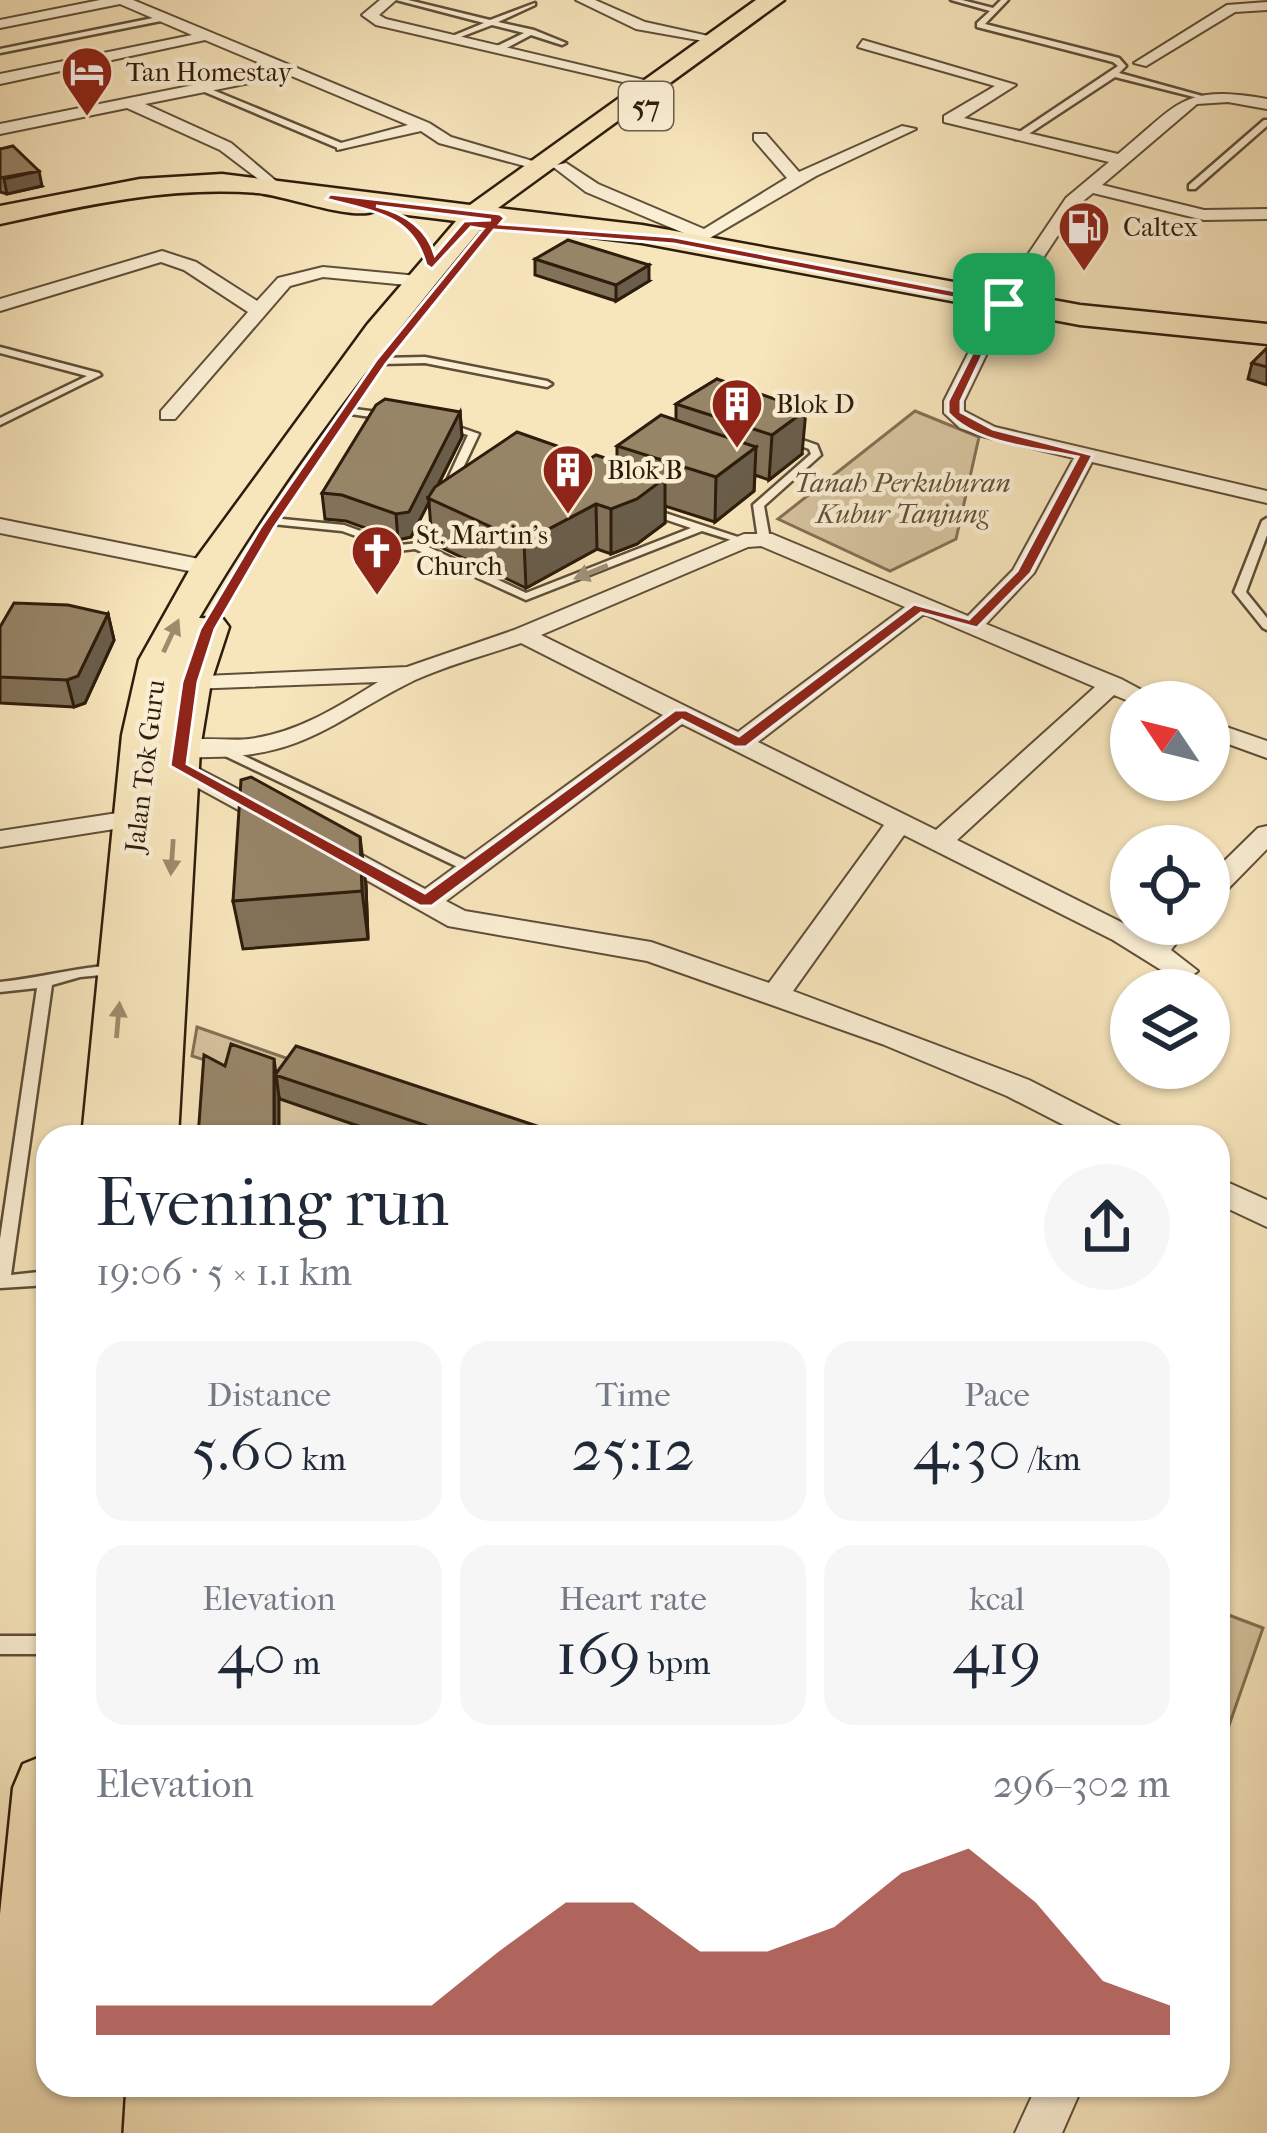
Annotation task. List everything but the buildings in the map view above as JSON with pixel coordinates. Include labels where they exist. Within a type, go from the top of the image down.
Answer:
[{"type":"main road","name":"Jalan Tok Guru","points":[[109,1125],[143,735],[159,660],[209,568],[435,271],[484,221],[653,83],[772,0]]},
{"type":"main road","name":"Jalan Tok Guru","points":[[539,173],[796,0]]},
{"type":"main road","points":[[395,209],[477,197],[539,173]]},
{"type":"main road","points":[[539,173],[532,194],[542,210],[597,232]]},
{"type":"main road","points":[[0,215],[164,181],[220,179],[484,221],[690,240],[1004,304],[1267,334]]},
{"type":"main road","points":[[395,209],[418,232],[435,271],[506,239],[597,232]]},
{"type":"main road","name":"Jalan Tok Guru","points":[[153,1125],[179,757],[190,682],[208,629],[272,521],[381,361],[435,271]]},
{"type":"main road","points":[[16,2133],[15,1968],[36,1853]]},
{"type":"main road","points":[[82,2133],[84,2097]]},
{"type":"street","points":[[0,24],[121,0],[423,126],[445,140],[592,188],[690,240],[797,180],[908,129]]},
{"type":"street","points":[[389,0],[369,15],[453,39],[653,83]]},
{"type":"street","points":[[583,0],[641,26],[715,39]]},
{"type":"street","points":[[1141,63],[1232,8],[1263,3]]},
{"type":"street","points":[[0,79],[206,36]]},
{"type":"street","points":[[863,44],[1007,85],[1000,94],[949,118],[1121,160]]},
{"type":"street","points":[[0,129],[288,71]]},
{"type":"street","points":[[1267,104],[1202,97],[1067,206],[1004,304],[954,401],[954,413],[989,432],[1267,497]]},
{"type":"street","points":[[129,103],[235,150],[257,164],[274,186]]},
{"type":"street","points":[[343,147],[423,126]]},
{"type":"street","points":[[760,137],[797,180]]},
{"type":"street","points":[[1089,187],[1223,217],[1253,219],[1267,214]]},
{"type":"street","points":[[0,305],[162,256],[190,266],[257,309]]},
{"type":"street","points":[[168,416],[257,309],[298,275],[435,271]]},
{"type":"street","points":[[972,625],[1023,573],[1086,455]]},
{"type":"street","points":[[0,526],[209,568]]},
{"type":"street","points":[[179,757],[289,741],[320,728],[410,674],[522,635],[754,540],[1110,683]]},
{"type":"street","points":[[740,743],[919,608]]},
{"type":"street","points":[[522,635],[900,822],[1181,969]]},
{"type":"street","points":[[190,682],[410,674]]},
{"type":"street","points":[[939,842],[1110,686]]},
{"type":"street","points":[[426,902],[680,714]]},
{"type":"street","points":[[1230,736],[1267,750]]},
{"type":"street","points":[[179,757],[426,902],[474,923],[652,952],[776,994],[1018,1088],[1090,1125]]},
{"type":"street","points":[[0,839],[137,818]]},
{"type":"street","points":[[776,994],[900,822]]},
{"type":"street","points":[[1230,871],[1267,834]]},
{"type":"street","points":[[1154,952],[1160,945]]},
{"type":"street","points":[[1230,1196],[1267,1216]]},
{"type":"street","points":[[1038,2133],[1054,2097]]},
{"type":"lane","points":[[399,0],[491,20],[562,43]]},
{"type":"lane","points":[[954,0],[994,10]]},
{"type":"lane","points":[[1005,0],[980,25],[1116,60],[1122,66],[1018,136]]},
{"type":"lane","points":[[453,39],[533,4]]},
{"type":"lane","points":[[0,51],[163,18]]},
{"type":"lane","points":[[498,49],[531,32]]},
{"type":"lane","points":[[1114,74],[1202,97]]},
{"type":"lane","points":[[203,88],[343,147]]},
{"type":"lane","points":[[1192,187],[1267,122]]},
{"type":"lane","points":[[0,350],[96,375],[0,422]]},
{"type":"lane","points":[[381,361],[425,360],[547,384]]},
{"type":"lane","points":[[347,410],[393,417]]},
{"type":"lane","points":[[439,424],[474,434],[443,499]]},
{"type":"lane","points":[[640,507],[754,540],[757,511],[814,459],[816,451],[764,430]]},
{"type":"lane","points":[[756,483],[775,490]]},
{"type":"lane","points":[[272,521],[344,528],[398,548],[420,542],[526,597],[700,528]]},
{"type":"lane","points":[[1267,521],[1240,592],[1267,626]]},
{"type":"lane","points":[[225,751],[469,867]]},
{"type":"lane","points":[[0,987],[80,972],[123,970]]},
{"type":"lane","points":[[36,1279],[1,1282],[45,982]]},
{"type":"lane","points":[[0,1645],[36,1645]]},
{"type":"green space","name":"Tanah Perkuburan Kubur Tanjung","points":[[915,411],[979,437],[956,539],[890,571],[778,519]]},
{"type":"green space","points":[[197,1027],[378,1090],[407,1125],[207,1125],[211,1062],[192,1056]]},
{"type":"green space","points":[[1230,1616],[1263,1628],[1230,1723]]},
{"type":"place","name":"Tan Homestay","points":[[87,118]]},
{"type":"place","name":"Caltex","points":[[1084,273]]},
{"type":"place","name":"Blok D","points":[[737,450]]},
{"type":"place","name":"Blok B","points":[[568,516]]},
{"type":"place","name":"St. Martin's Church","points":[[377,597]]},
{"type":"route","points":[[1004,304],[674,241],[630,240],[491,226],[468,224],[432,265],[424,240],[409,224],[384,211],[330,197],[500,218],[491,226],[454,266],[381,361],[267,528],[208,629],[190,682],[178,766],[426,902],[521,827],[680,714],[740,743],[919,608],[972,625],[1023,573],[1086,455],[989,432],[954,413],[954,401],[1004,304]]}]
